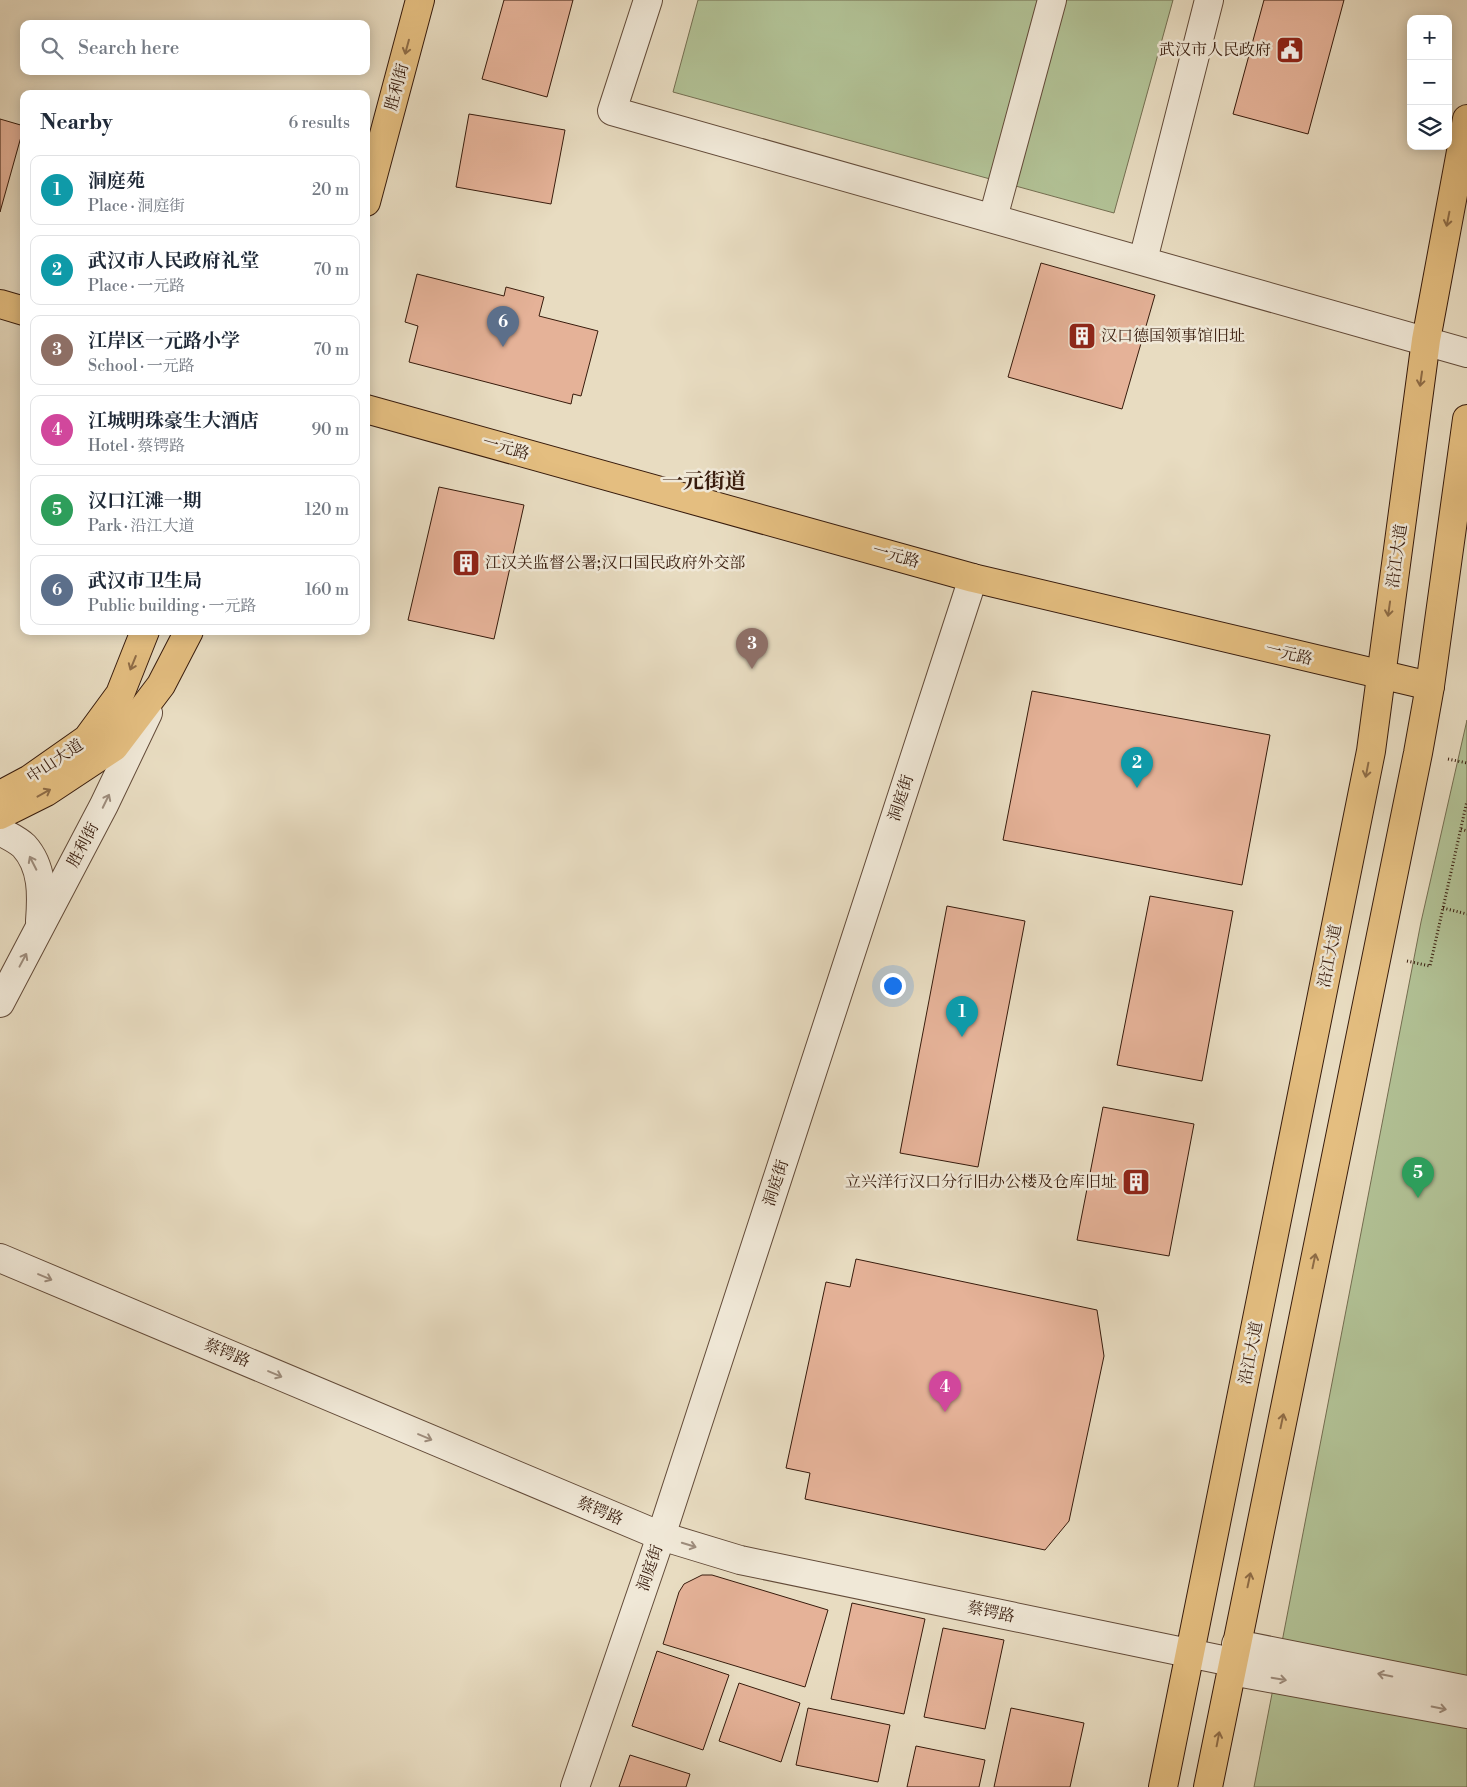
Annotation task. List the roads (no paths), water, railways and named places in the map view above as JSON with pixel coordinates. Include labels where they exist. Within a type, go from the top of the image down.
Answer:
[{"type":"main road","name":"胜利街","points":[[370,187],[420,0]]},
{"type":"main road","name":"沿江大道","points":[[1163,1787],[1371,751],[1426,340],[1467,119]]},
{"type":"main road","points":[[0,304],[20,310]]},
{"type":"main road","name":"一元路","points":[[370,410],[973,578],[1380,676],[1430,686]]},
{"type":"main road","points":[[1208,1787],[1430,686],[1467,419]]},
{"type":"main road","name":"中山大道","points":[[0,795],[30,779],[87,739],[120,694],[143,635]]},
{"type":"main road","name":"胜利街","points":[[114,748],[162,684],[187,635]]},
{"type":"main road","name":"中山大道","points":[[0,815],[46,792],[114,748]]},
{"type":"street","points":[[648,0],[612,111],[1467,353]]},
{"type":"street","points":[[993,218],[1052,0]]},
{"type":"street","points":[[1143,260],[1209,0]]},
{"type":"street","name":"洞庭街","points":[[576,1787],[661,1536],[973,578]]},
{"type":"street","name":"胜利街","points":[[0,1003],[104,805],[162,684]]},
{"type":"street","points":[[0,831],[24,845],[37,868],[42,888],[40,928]]},
{"type":"street","name":"蔡锷路","points":[[0,1258],[661,1536],[740,1560],[1190,1654],[1233,1659]]},
{"type":"street","points":[[1233,1659],[1467,1690]]},
{"type":"street","points":[[1233,1659],[1467,1714]]},
{"type":"place","name":"武汉市人民政府","points":[[1290,50]]},
{"type":"place","name":"汉口德国领事馆旧址","points":[[1082,336]]},
{"type":"place","name":"武汉市卫生局","points":[[503,347]]},
{"type":"place","name":"江汉关监督公署;汉口国民政府外交部","points":[[466,563]]},
{"type":"place","name":"江岸区一元路小学","points":[[752,669]]},
{"type":"place","name":"武汉市人民政府礼堂","points":[[1137,788]]},
{"type":"place","name":"洞庭苑","points":[[962,1037]]},
{"type":"place","name":"立兴洋行汉口分行旧办公楼及仓库旧址","points":[[1136,1182]]},
{"type":"place","name":"汉口江滩一期","points":[[1418,1198]]},
{"type":"place","name":"江城明珠豪生大酒店","points":[[945,1412]]},
{"type":"district","name":"一元街道","points":[[704,482]]}]
